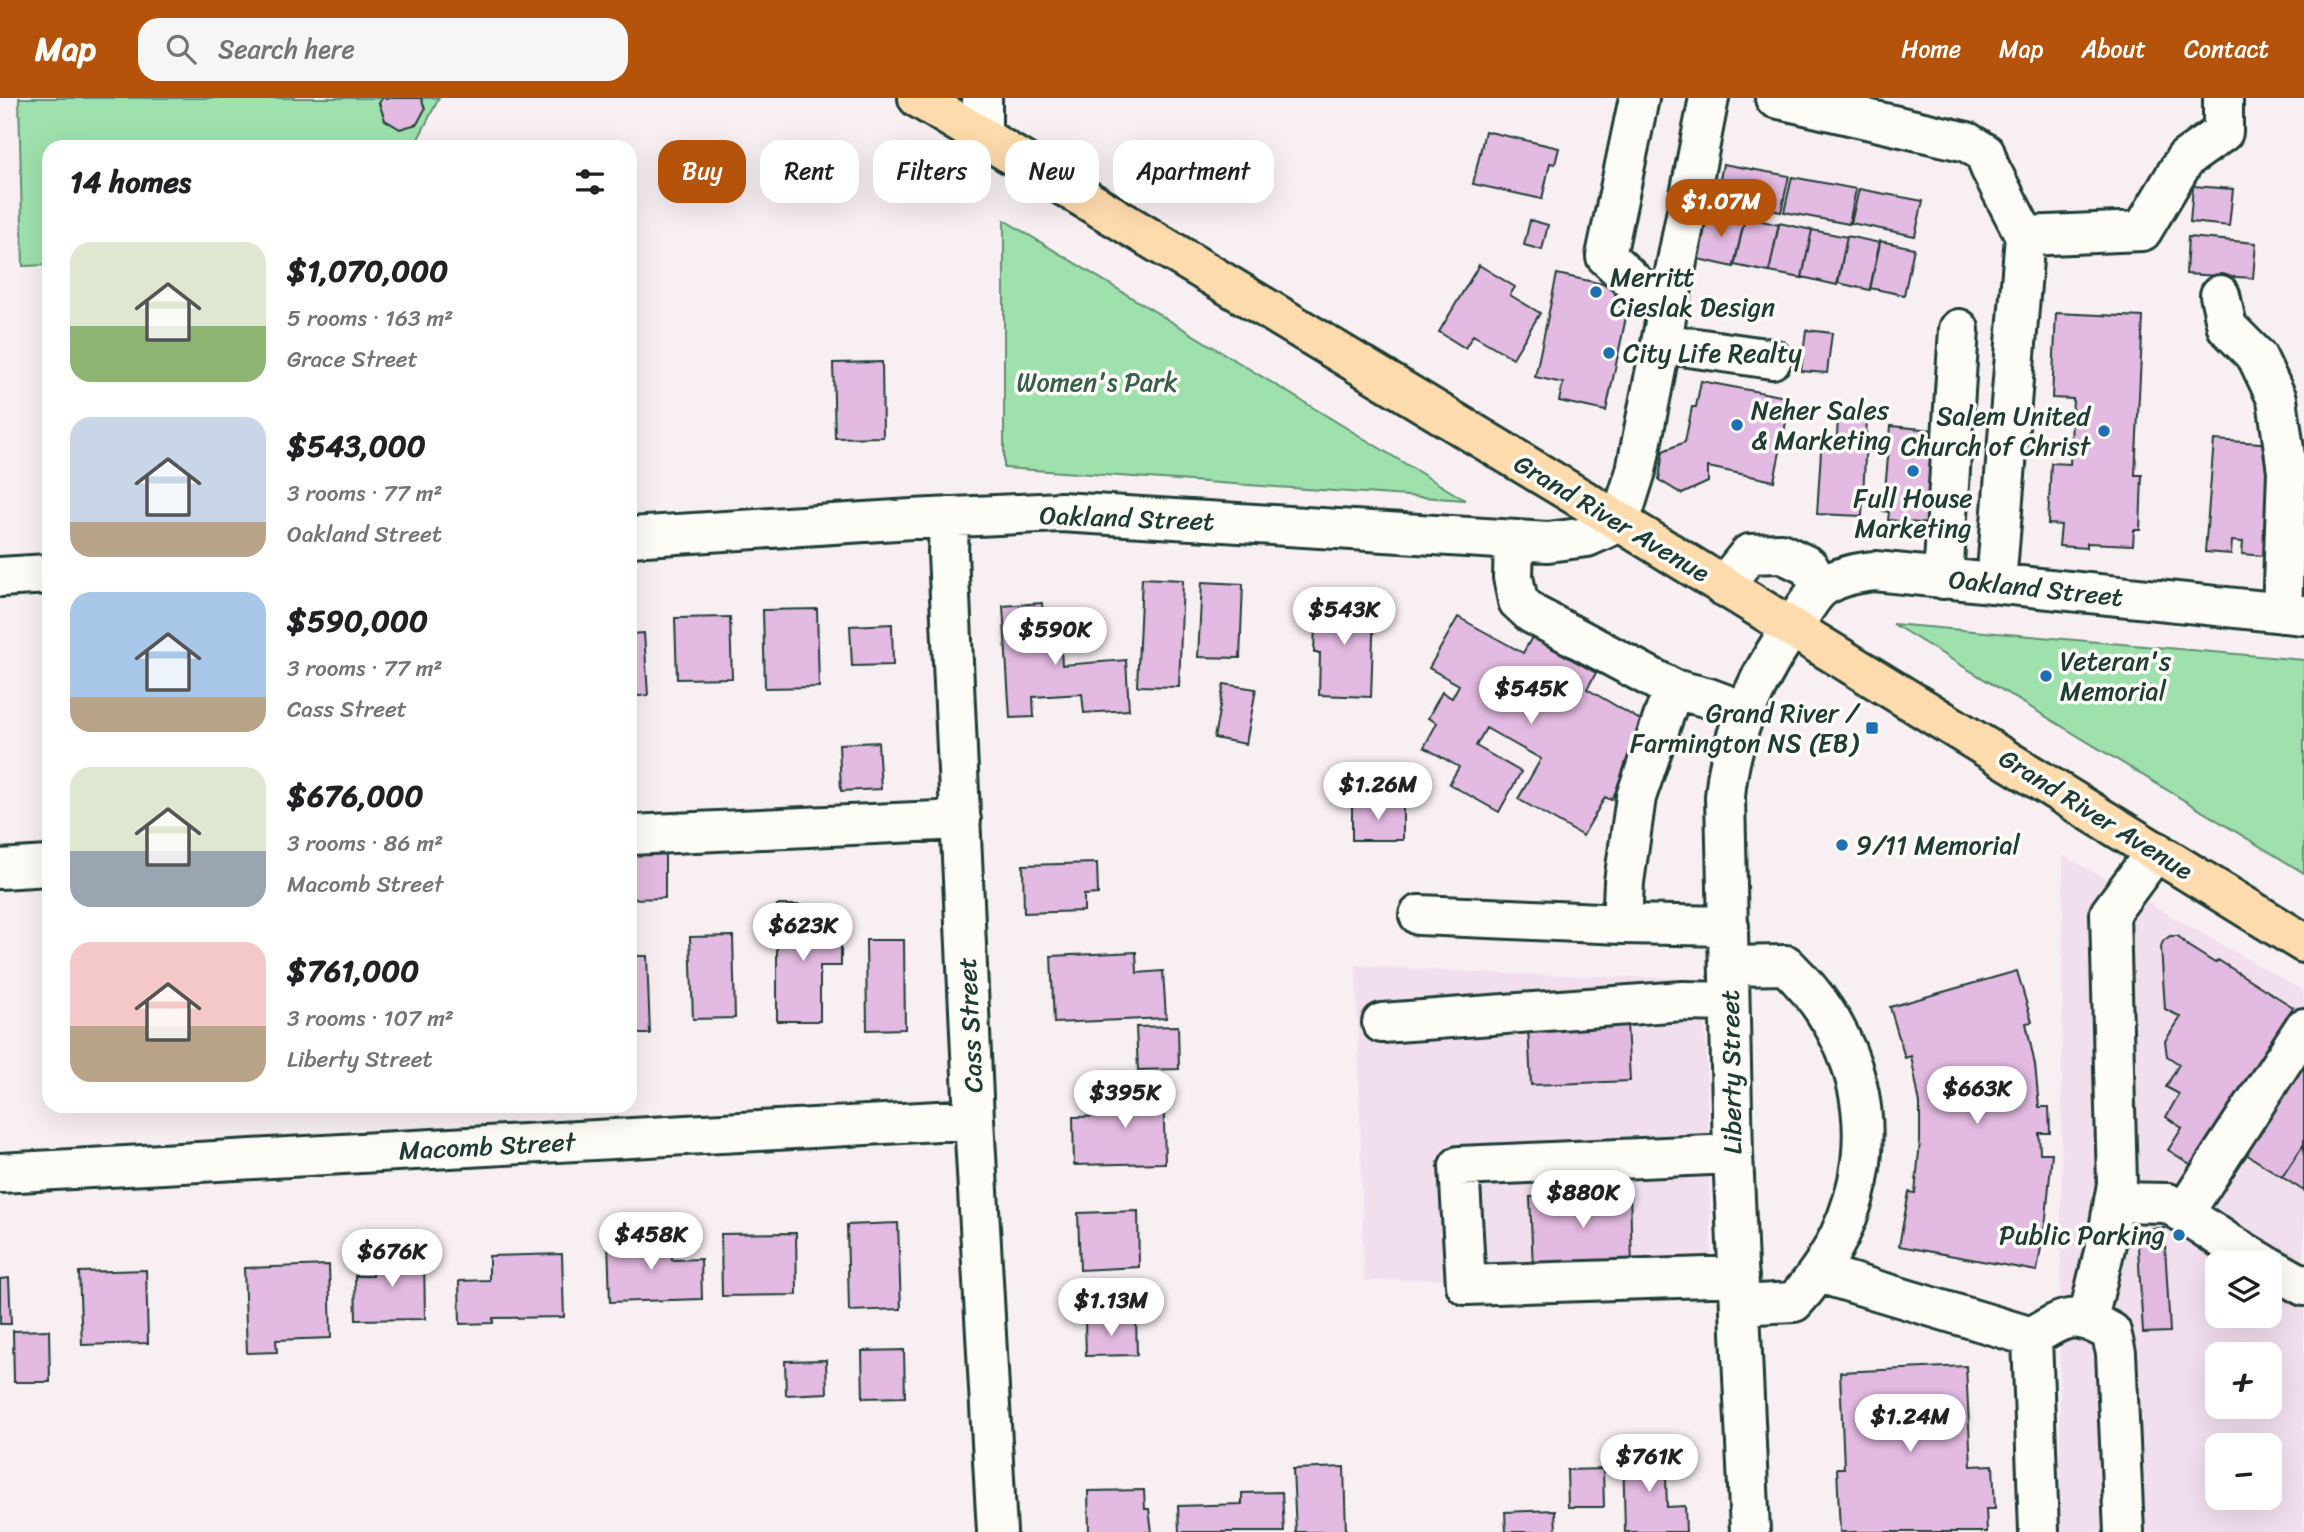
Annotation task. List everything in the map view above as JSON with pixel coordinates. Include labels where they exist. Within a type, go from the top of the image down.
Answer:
[{"type":"main road","name":"Grand River Avenue","points":[[918,98],[1724,586],[2304,943]]},
{"type":"street","points":[[982,98],[982,137]]},
{"type":"street","points":[[1639,98],[1606,256],[1664,328],[1772,359]]},
{"type":"street","points":[[1619,522],[1636,471],[1709,98]]},
{"type":"street","points":[[1775,98],[1967,142],[1985,153],[2025,236],[1996,583]]},
{"type":"street","points":[[2025,236],[2142,231],[2185,159],[2223,132],[2223,98]]},
{"type":"street","points":[[2220,295],[2227,327],[2257,357],[2277,399],[2287,471],[2293,614]]},
{"type":"street","points":[[1943,579],[1959,329]]},
{"type":"street","name":"Oakland Street","points":[[637,537],[1061,512],[1548,542],[1587,537],[1619,522]]},
{"type":"street","name":"Cass Street","points":[[949,517],[948,552],[974,1119],[997,1532]]},
{"type":"street","points":[[1514,540],[1513,577],[1518,601],[1532,614],[1673,689],[1744,711]]},
{"type":"street","points":[[1724,586],[1749,554],[1781,552],[1808,566],[1821,587],[1791,627]]},
{"type":"street","name":"Oakland Street","points":[[1821,587],[1848,574],[1875,571],[2293,614]]},
{"type":"street","points":[[0,577],[42,574]]},
{"type":"street","name":"Liberty Street","points":[[1749,1532],[1733,1154],[1726,783],[1731,752],[1744,711],[1791,627]]},
{"type":"street","points":[[1622,924],[1624,882],[1636,797],[1673,689]]},
{"type":"street","points":[[637,835],[961,820]]},
{"type":"street","points":[[2088,1319],[2117,1184],[2110,913],[2156,851]]},
{"type":"street","points":[[0,869],[42,866]]},
{"type":"street","points":[[1419,915],[1728,926]]},
{"type":"street","points":[[1382,1023],[1683,1001],[1786,965],[1826,1012],[1852,1067],[1863,1128],[1857,1189],[1836,1247],[1794,1303],[1739,1290],[1466,1284],[1459,1166],[1733,1154]]},
{"type":"street","points":[[2184,1213],[2304,1028]]},
{"type":"street","name":"Macomb Street","points":[[0,1173],[974,1119]]},
{"type":"street","points":[[2114,1202],[2168,1203],[2244,1251]]},
{"type":"street","points":[[1819,1273],[2032,1337],[2060,1320],[2088,1319],[2111,1332],[2116,1353],[2124,1532]]},
{"type":"street","points":[[2282,1274],[2304,1286]]},
{"type":"street","points":[[2032,1337],[2039,1532]]},
{"type":"shaded area","name":"Public Parking","points":[[2063,855],[2304,991],[2304,1532],[2059,1532]]},
{"type":"shaded area","points":[[1356,965],[1483,973],[1704,979],[1712,1272],[1364,1281]]},
{"type":"green space","points":[[19,98],[439,98],[418,140],[42,140],[42,265],[23,266]]},
{"type":"green space","name":"Women's Park","points":[[1004,220],[1465,500],[1004,468]]},
{"type":"green space","points":[[1893,624],[2304,660],[2304,873]]},
{"type":"building","points":[[382,98],[421,98],[425,109],[417,124],[400,129],[385,120],[379,103]]},
{"type":"building","points":[[1485,131],[1559,148],[1555,164],[1550,163],[1542,199],[1473,184]]},
{"type":"building","points":[[1723,164],[1789,176],[1781,212],[1716,199]]},
{"type":"building","points":[[1792,177],[1856,189],[1849,224],[1784,212]]},
{"type":"building","points":[[2193,186],[2233,189],[2229,226],[2190,222]]},
{"type":"building","points":[[1859,189],[1923,201],[1915,236],[1851,223]]},
{"type":"building","points":[[1708,211],[1745,218],[1734,267],[1698,259]]},
{"type":"building","points":[[1745,217],[1779,225],[1769,272],[1734,265]]},
{"type":"building","points":[[1530,220],[1548,225],[1542,250],[1524,245]]},
{"type":"building","points":[[1779,223],[1812,230],[1802,278],[1769,272]]},
{"type":"building","points":[[1812,230],[1847,237],[1837,285],[1802,277]]},
{"type":"building","points":[[1847,236],[1880,243],[1870,290],[1838,283]]},
{"type":"building","points":[[2188,237],[2256,243],[2253,278],[2186,274]]},
{"type":"building","points":[[1880,241],[1914,248],[1904,295],[1870,288]]},
{"type":"building","points":[[1479,265],[1515,287],[1510,295],[1540,313],[1513,358],[1473,335],[1465,348],[1439,332]]},
{"type":"building","points":[[1557,274],[1617,287],[1613,305],[1628,308],[1606,411],[1559,401],[1563,383],[1535,377]]},
{"type":"building","name":"Salem United Church of Christ","points":[[2056,313],[2143,317],[2135,475],[2142,475],[2140,530],[2134,530],[2133,545],[2087,543],[2087,548],[2059,546],[2061,525],[2048,524],[2051,463],[2070,464],[2073,399],[2052,398]]},
{"type":"building","points":[[1806,330],[1832,333],[1827,373],[1801,371]]},
{"type":"building","points":[[882,362],[883,437],[835,438],[833,363]]},
{"type":"building","name":"Neher Sales & Marketing","points":[[1701,381],[1791,398],[1774,481],[1708,467],[1708,482],[1682,494],[1659,480],[1663,451],[1685,442],[1692,407],[1696,407]]},
{"type":"building","points":[[1838,417],[1867,418],[1862,516],[1817,514],[1822,436],[1837,436]]},
{"type":"building","name":"Full House Marketing","points":[[1891,426],[1943,431],[1930,524],[1888,520],[1889,512],[1883,511]]},
{"type":"building","points":[[2214,440],[2275,444],[2266,556],[2242,554],[2243,542],[2232,541],[2231,554],[2205,552]]},
{"type":"building","points":[[1142,578],[1183,580],[1179,687],[1137,686]]},
{"type":"building","points":[[1202,582],[1243,584],[1240,658],[1198,657]]},
{"type":"building","points":[[1316,594],[1348,595],[1347,606],[1374,608],[1371,697],[1319,695],[1320,653],[1314,653]]},
{"type":"building","points":[[1042,603],[1043,618],[1059,617],[1062,665],[1126,660],[1129,710],[1084,713],[1082,694],[1033,697],[1034,717],[1010,718],[1003,606]]},
{"type":"building","points":[[817,609],[819,687],[765,688],[763,610]]},
{"type":"building","points":[[730,617],[732,678],[677,679],[675,618]]},
{"type":"building","points":[[1458,617],[1523,653],[1532,637],[1596,673],[1587,689],[1647,724],[1642,747],[1611,800],[1605,797],[1583,836],[1518,799],[1541,759],[1486,728],[1476,746],[1521,772],[1499,812],[1449,784],[1459,767],[1424,747],[1437,723],[1428,718],[1442,692],[1452,698],[1459,685],[1429,668]]},
{"type":"building","points":[[892,624],[893,665],[852,666],[850,626]]},
{"type":"building","points":[[644,633],[648,695],[637,696],[637,634]]},
{"type":"building","points":[[1224,684],[1256,689],[1246,744],[1214,738]]},
{"type":"building","points":[[878,742],[881,789],[841,791],[839,744]]},
{"type":"building","points":[[1352,804],[1403,804],[1403,840],[1352,840]]},
{"type":"building","points":[[665,853],[665,898],[637,899],[637,854]]},
{"type":"building","points":[[1097,863],[1098,894],[1084,895],[1084,911],[1024,913],[1023,865]]},
{"type":"building","points":[[777,905],[801,905],[801,939],[815,939],[815,918],[841,918],[841,966],[820,966],[820,1021],[777,1021]]},
{"type":"building","points":[[733,936],[735,1018],[693,1019],[690,937]]},
{"type":"building","points":[[2170,936],[2178,936],[2188,946],[2215,963],[2218,960],[2293,1007],[2195,1167],[2168,1150],[2182,1128],[2166,1117],[2179,1094],[2166,1087],[2179,1064],[2167,1056],[2165,1041],[2181,1017],[2165,1009],[2161,947],[2163,941]]},
{"type":"building","points":[[866,940],[904,940],[905,1029],[867,1030]]},
{"type":"building","points":[[1136,952],[1137,973],[1163,971],[1166,1018],[1054,1023],[1051,956]]},
{"type":"building","points":[[637,956],[647,956],[650,1034],[637,1034]]},
{"type":"building","points":[[2017,971],[2032,1022],[2026,1023],[2035,1065],[2039,1107],[2049,1107],[2050,1133],[2039,1133],[2040,1153],[2052,1153],[2046,1218],[2037,1271],[1899,1246],[1909,1192],[1915,1193],[1920,1104],[1911,1056],[1905,1058],[1890,1007]]},
{"type":"building","points":[[1627,1022],[1630,1081],[1531,1085],[1528,1027]]},
{"type":"building","points":[[1178,1026],[1179,1069],[1138,1070],[1136,1027]]},
{"type":"building","points":[[2304,1056],[2304,1144],[2282,1177],[2243,1152]]},
{"type":"building","points":[[1163,1082],[1165,1163],[1074,1165],[1073,1117],[1119,1116],[1118,1083]]},
{"type":"building","points":[[2304,1144],[2304,1191],[2282,1177]]},
{"type":"building","points":[[1630,1188],[1632,1268],[1533,1268],[1530,1197],[1571,1196],[1571,1190]]},
{"type":"building","points":[[1138,1211],[1139,1267],[1080,1270],[1078,1213]]},
{"type":"building","points":[[898,1223],[901,1309],[849,1311],[847,1225]]},
{"type":"building","points":[[2164,1228],[2170,1332],[2143,1333],[2137,1229]]},
{"type":"building","points":[[796,1233],[797,1295],[722,1296],[721,1234]]},
{"type":"building","points":[[671,1236],[672,1260],[701,1259],[702,1299],[610,1302],[608,1239]]},
{"type":"building","points":[[424,1254],[425,1319],[356,1320],[355,1276],[373,1276],[373,1255]]},
{"type":"building","points":[[562,1254],[564,1317],[493,1318],[493,1323],[460,1324],[459,1281],[489,1280],[489,1256]]},
{"type":"building","points":[[329,1265],[331,1338],[276,1340],[277,1352],[247,1353],[244,1268]]},
{"type":"building","points":[[146,1270],[148,1343],[82,1345],[79,1272]]},
{"type":"building","points":[[9,1278],[11,1324],[0,1324],[0,1279]]},
{"type":"building","points":[[1136,1319],[1137,1355],[1086,1356],[1085,1320]]},
{"type":"building","points":[[49,1330],[50,1382],[14,1382],[13,1331]]},
{"type":"building","points":[[904,1350],[905,1397],[863,1398],[862,1351]]},
{"type":"building","points":[[826,1360],[827,1393],[786,1395],[785,1361]]},
{"type":"building","points":[[1966,1366],[1971,1466],[1993,1465],[1995,1509],[1986,1509],[1987,1532],[1840,1532],[1837,1468],[1844,1468],[1840,1372]]},
{"type":"building","points":[[1665,1449],[1667,1507],[1685,1506],[1686,1532],[1625,1532],[1623,1450]]},
{"type":"building","points":[[1344,1467],[1346,1532],[1296,1532],[1293,1469]]},
{"type":"building","points":[[1603,1469],[1604,1507],[1568,1507],[1567,1470]]},
{"type":"building","points":[[1144,1490],[1145,1509],[1149,1509],[1152,1532],[1089,1532],[1088,1491]]},
{"type":"building","points":[[1282,1492],[1284,1532],[1179,1532],[1178,1506],[1242,1504],[1242,1493]]},
{"type":"building","points":[[1555,1510],[1556,1532],[1506,1532],[1505,1512]]},
{"type":"place","name":"Merritt Cieslak Design","points":[[1596,292]]},
{"type":"place","name":"City Life Realty","points":[[1609,353]]},
{"type":"place","name":"Neher Sales & Marketing","points":[[1737,425]]},
{"type":"place","name":"Salem United Church of Christ","points":[[2104,431]]},
{"type":"place","name":"Full House Marketing","points":[[1913,471]]},
{"type":"place","name":"Veteran's Memorial","points":[[2046,676]]},
{"type":"place","name":"Grand River / Farmington NS (EB)","points":[[1872,728]]},
{"type":"place","name":"9/11 Memorial","points":[[1842,845]]},
{"type":"place","name":"Public Parking","points":[[2179,1235]]}]
